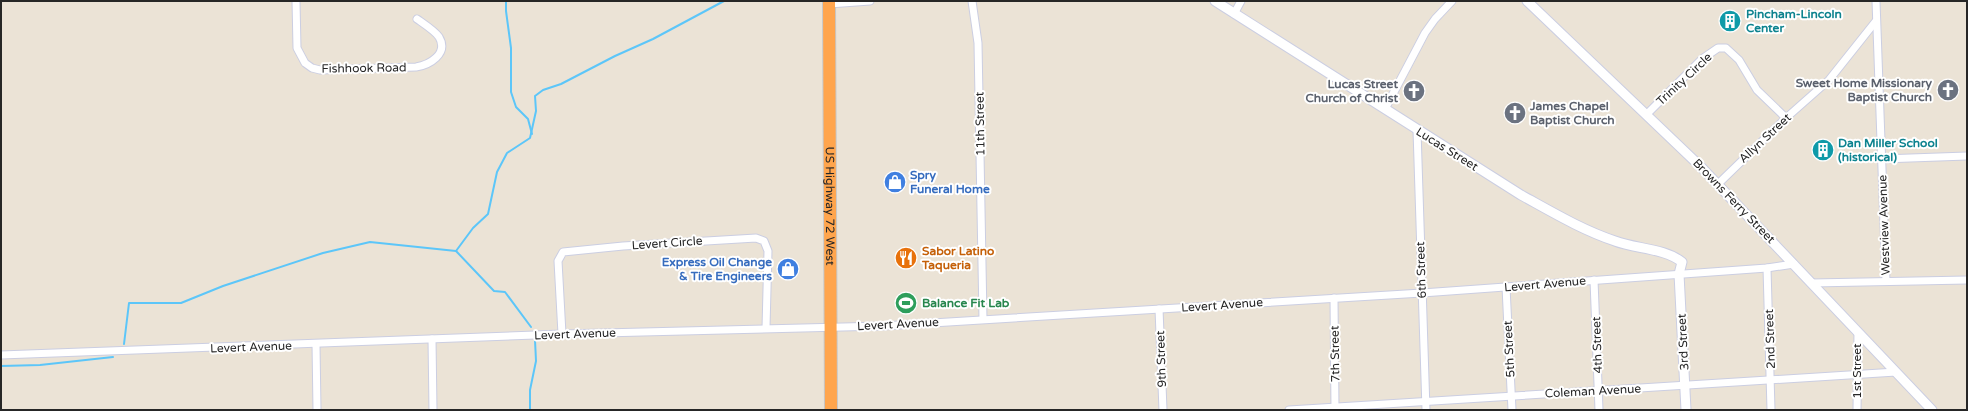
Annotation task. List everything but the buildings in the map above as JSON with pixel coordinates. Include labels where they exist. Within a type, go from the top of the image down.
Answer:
[{"type":"highway","name":"US Highway 72 West","points":[[829,3],[831,410]]},
{"type":"street","name":"Fishhook Road","points":[[296,1],[297,48],[305,63],[320,70],[416,67],[433,62],[439,55],[442,46],[439,37],[418,19]]},
{"type":"street","points":[[829,3],[870,1]]},
{"type":"street","name":"11th Street","points":[[972,1],[978,43],[983,319]]},
{"type":"street","name":"Lucas Street","points":[[1215,1],[1514,191],[1568,221],[1616,242],[1677,258],[1682,262],[1680,274]]},
{"type":"street","points":[[1234,14],[1241,1]]},
{"type":"street","points":[[1385,110],[1425,34],[1452,1]]},
{"type":"street","name":"Browns Ferry Street","points":[[1528,1],[1718,184],[1932,410]]},
{"type":"street","name":"Westview Avenue","points":[[1876,1],[1886,281]]},
{"type":"street","name":"Allyn Street","points":[[1718,184],[1786,118],[1829,80],[1876,21]]},
{"type":"street","name":"Trinity Circle","points":[[1647,114],[1702,59],[1718,48],[1726,48],[1739,60],[1757,90],[1786,118]]},
{"type":"street","name":"6th Street","points":[[1417,130],[1426,410]]},
{"type":"street","points":[[1882,159],[1967,156]]},
{"type":"street","name":"Levert Circle","points":[[562,334],[558,261],[563,252],[623,246],[756,238],[764,241],[768,251],[766,328]]},
{"type":"street","name":"Levert Avenue","points":[[1,356],[562,334],[883,326],[1422,293],[1767,268],[1794,264]]},
{"type":"street","name":"2nd Street","points":[[1767,268],[1772,380],[1771,410]]},
{"type":"street","name":"3rd Street","points":[[1680,274],[1686,410]]},
{"type":"street","name":"4th Street","points":[[1594,280],[1599,410]]},
{"type":"street","points":[[1812,283],[1967,280]]},
{"type":"street","name":"5th Street","points":[[1506,287],[1512,410]]},
{"type":"street","name":"7th Street","points":[[1334,298],[1335,409]]},
{"type":"street","name":"9th Street","points":[[1159,309],[1163,410]]},
{"type":"street","name":"1st Street","points":[[1857,410],[1856,375],[1858,332]]},
{"type":"street","points":[[432,339],[433,410]]},
{"type":"street","points":[[316,344],[317,410]]},
{"type":"street","name":"Coleman Avenue","points":[[1289,410],[1335,409],[1425,401],[1896,372]]},
{"type":"waterway","points":[[506,1],[511,48],[511,92],[516,107],[528,119],[532,134]]},
{"type":"waterway","points":[[456,251],[473,228],[488,214],[497,172],[507,153],[530,138],[536,111],[535,96],[543,90],[561,84],[615,56],[653,39],[724,1]]},
{"type":"waterway","points":[[124,344],[129,303],[181,303],[223,286],[323,253],[370,242],[456,251],[494,291],[505,292],[531,327]]},
{"type":"waterway","points":[[530,410],[530,390],[536,361],[535,340]]},
{"type":"waterway","points":[[1,366],[40,365],[113,357]]},
{"type":"place","name":"Pincham-Lincoln Center","points":[[1730,21]]},
{"type":"place","name":"Sweet Home Missionary Baptist Church","points":[[1948,90]]},
{"type":"place","name":"Lucas Street Church of Christ","points":[[1414,91]]},
{"type":"place","name":"James Chapel Baptist Church","points":[[1515,113]]},
{"type":"place","name":"Dan Miller School (historical)","points":[[1823,150]]},
{"type":"place","name":"Spry Funeral Home","points":[[895,182]]},
{"type":"place","name":"Sabor Latino Taqueria","points":[[906,258]]},
{"type":"place","name":"Express Oil Change & Tire Engineers","points":[[788,269]]},
{"type":"place","name":"Balance Fit Lab","points":[[906,303]]}]
